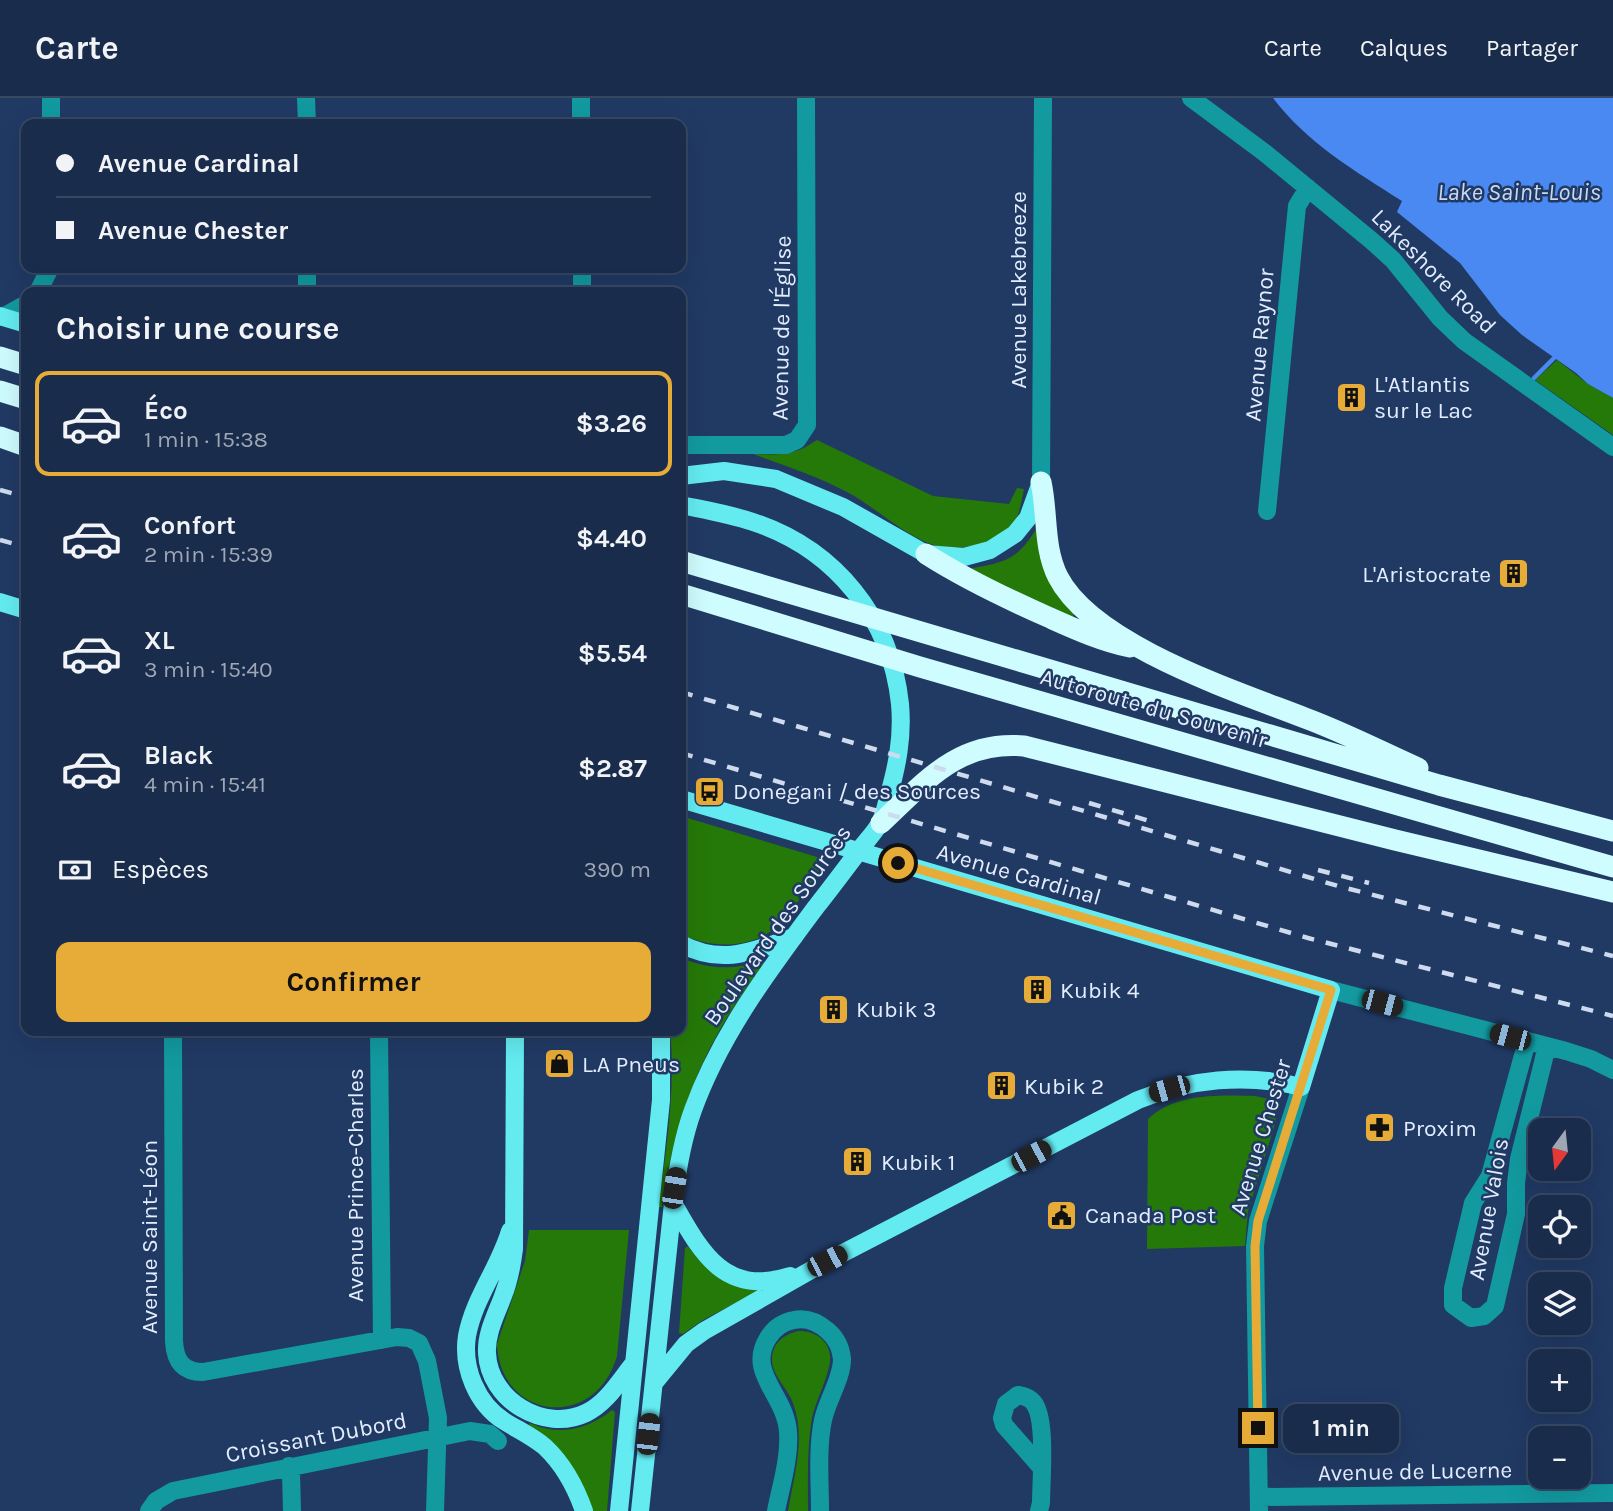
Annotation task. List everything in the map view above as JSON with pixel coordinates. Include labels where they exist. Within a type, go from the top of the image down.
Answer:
[{"type":"highway","points":[[0,357],[21,363]]},
{"type":"highway","points":[[0,391],[21,397]]},
{"type":"highway","points":[[0,437],[21,444]]},
{"type":"highway","points":[[1041,482],[1049,553],[1063,584],[1086,611],[1142,650],[1308,719],[1484,797]]},
{"type":"highway","points":[[926,554],[972,582],[1053,620],[1105,642],[1142,650]]},
{"type":"highway","name":"Autoroute du Souvenir","points":[[686,563],[1104,688],[1484,797],[1613,831]]},
{"type":"highway","name":"Autoroute du Souvenir","points":[[686,596],[919,667],[1613,867]]},
{"type":"highway","points":[[881,822],[943,766],[981,749],[1001,745],[1024,746],[1613,892]]},
{"type":"main road","points":[[1,317],[21,323]]},
{"type":"main road","points":[[686,475],[724,471],[767,477],[812,492],[926,554],[970,556],[998,546],[1022,526],[1041,482]]},
{"type":"main road","points":[[686,506],[754,523],[803,545],[846,580],[877,623],[891,659],[901,721],[898,761],[881,822]]},
{"type":"main road","points":[[0,602],[21,608]]},
{"type":"main road","name":"Avenue Cardinal","points":[[686,800],[1331,990]]},
{"type":"main road","name":"Boulevard des Sources","points":[[640,1511],[673,1203],[682,1144],[698,1096],[732,1027],[794,937],[881,822]]},
{"type":"main road","points":[[686,946],[713,956],[734,956],[794,937]]},
{"type":"main road","name":"Avenue Chester","points":[[1301,1087],[1331,990]]},
{"type":"main road","points":[[514,1036],[512,1264],[491,1324],[487,1349],[489,1367],[506,1395],[523,1409],[542,1418],[563,1420],[575,1418],[602,1403],[634,1363]]},
{"type":"main road","points":[[619,1511],[661,1100],[661,1036]]},
{"type":"main road","points":[[654,1382],[686,1345],[704,1331],[820,1265],[1147,1096],[1184,1085],[1239,1079],[1277,1081],[1301,1087]]},
{"type":"main road","points":[[673,1203],[704,1255],[732,1275],[772,1281],[820,1265]]},
{"type":"main road","points":[[514,1214],[504,1247],[485,1285],[470,1326],[466,1349],[468,1368],[476,1390],[495,1414],[534,1438],[553,1456],[568,1476],[584,1511]]},
{"type":"street","points":[[51,98],[51,119]]},
{"type":"street","points":[[306,98],[307,119]]},
{"type":"street","points":[[581,98],[582,119]]},
{"type":"street","name":"Avenue de l'Église","points":[[686,445],[786,445],[797,440],[807,425],[806,98]]},
{"type":"street","name":"Avenue Lakebreeze","points":[[1041,482],[1043,98]]},
{"type":"street","name":"Lakeshore Road","points":[[1191,98],[1308,187],[1393,260],[1440,318],[1464,341],[1613,447]]},
{"type":"street","name":"Avenue Raynor","points":[[1267,511],[1297,205],[1308,187]]},
{"type":"street","points":[[1,317],[21,307]]},
{"type":"street","points":[[1331,990],[1580,1055],[1613,1070]]},
{"type":"street","name":"Avenue Saint-Léon","points":[[173,1036],[174,1352],[180,1364],[190,1370],[203,1372],[404,1337],[419,1343],[427,1362],[438,1418],[437,1438]]},
{"type":"street","name":"Avenue Prince-Charles","points":[[379,1036],[382,1340]]},
{"type":"street","name":"Avenue Valois","points":[[1527,1041],[1490,1176],[1473,1203],[1453,1288],[1453,1305],[1471,1318],[1485,1316],[1496,1306],[1516,1214],[1519,1159],[1547,1046]]},
{"type":"street","name":"Avenue Chester","points":[[1259,1504],[1255,1246],[1258,1221],[1301,1087]]},
{"type":"street","points":[[776,1511],[788,1446],[788,1426],[782,1404],[762,1370],[761,1353],[773,1330],[798,1319],[815,1322],[827,1330],[836,1340],[842,1357],[839,1375],[822,1422],[820,1511]]},
{"type":"street","name":"Croissant Dubord","points":[[149,1511],[156,1501],[173,1491],[289,1466],[477,1431],[490,1434],[498,1441]]},
{"type":"street","points":[[435,1511],[437,1438]]},
{"type":"street","points":[[289,1466],[292,1511]]},
{"type":"street","points":[[1039,1511],[1041,1466]]},
{"type":"street","name":"Avenue de Lucerne","points":[[1259,1504],[1613,1493]]},
{"type":"green space","points":[[1557,360],[1588,384],[1613,398],[1613,435],[1535,380]]},
{"type":"green space","points":[[817,440],[933,496],[1009,504],[1017,488],[1024,489],[1016,520],[1000,536],[988,541],[963,547],[939,546],[907,532],[847,492],[753,454],[786,453],[801,449]]},
{"type":"green space","points":[[1039,524],[1075,613],[1070,621],[963,570],[1008,559],[1024,547]]},
{"type":"green space","points":[[686,818],[827,860],[782,922],[760,938],[733,944],[706,943],[686,936]]},
{"type":"green space","points":[[686,960],[722,967],[742,966],[763,960],[765,963],[726,1020],[696,1078],[675,1140],[662,1207],[659,1207],[671,1097],[670,1036],[686,1036]]},
{"type":"green space","points":[[1213,1096],[1255,1096],[1269,1099],[1277,1110],[1248,1211],[1245,1246],[1147,1249],[1148,1119],[1171,1104],[1184,1100]]},
{"type":"green space","points":[[529,1230],[629,1230],[617,1356],[606,1380],[589,1397],[570,1406],[550,1407],[530,1401],[514,1389],[502,1369],[497,1344],[525,1261]]},
{"type":"green space","points":[[688,1246],[710,1271],[758,1291],[703,1320],[683,1334],[679,1333],[685,1248]]},
{"type":"green space","points":[[799,1331],[810,1332],[823,1340],[829,1349],[830,1361],[812,1418],[808,1511],[788,1511],[798,1457],[799,1430],[793,1403],[775,1371],[772,1360],[774,1349],[780,1340]]},
{"type":"green space","points":[[612,1410],[615,1412],[607,1511],[590,1511],[550,1441],[529,1425],[530,1423],[551,1430],[573,1429],[593,1422]]},
{"type":"water","name":"Lake Saint-Louis","points":[[1273,98],[1613,98],[1613,398],[1588,384],[1522,335],[1500,315],[1460,263],[1397,212],[1402,201],[1316,142]]},
{"type":"waterway","points":[[1534,378],[1554,358]]},
{"type":"railway","points":[[0,490],[21,496]]},
{"type":"railway","points":[[0,540],[21,546]]},
{"type":"railway","points":[[686,693],[1338,886],[1613,956]]},
{"type":"railway","points":[[686,754],[1308,938],[1613,1016]]},
{"type":"railway","points":[[1089,803],[1153,822]]},
{"type":"railway","points":[[1318,870],[1369,883]]},
{"type":"place","name":"L'Atlantis sur le Lac","points":[[1351,397]]},
{"type":"place","name":"L'Aristocrate","points":[[1514,574]]},
{"type":"place","name":"Donegani / des Sources","points":[[710,791]]},
{"type":"place","name":"Kubik 4","points":[[1037,990]]},
{"type":"place","name":"Kubik 3","points":[[833,1009]]},
{"type":"place","name":"L.A Pneus","points":[[559,1064]]},
{"type":"place","name":"Kubik 2","points":[[1001,1086]]},
{"type":"place","name":"Proxim","points":[[1380,1128]]},
{"type":"place","name":"Kubik 1","points":[[858,1162]]},
{"type":"place","name":"Canada Post","points":[[1062,1215]]},
{"type":"route","points":[[898,863],[1331,990],[1258,1221],[1255,1246],[1258,1428]]}]
